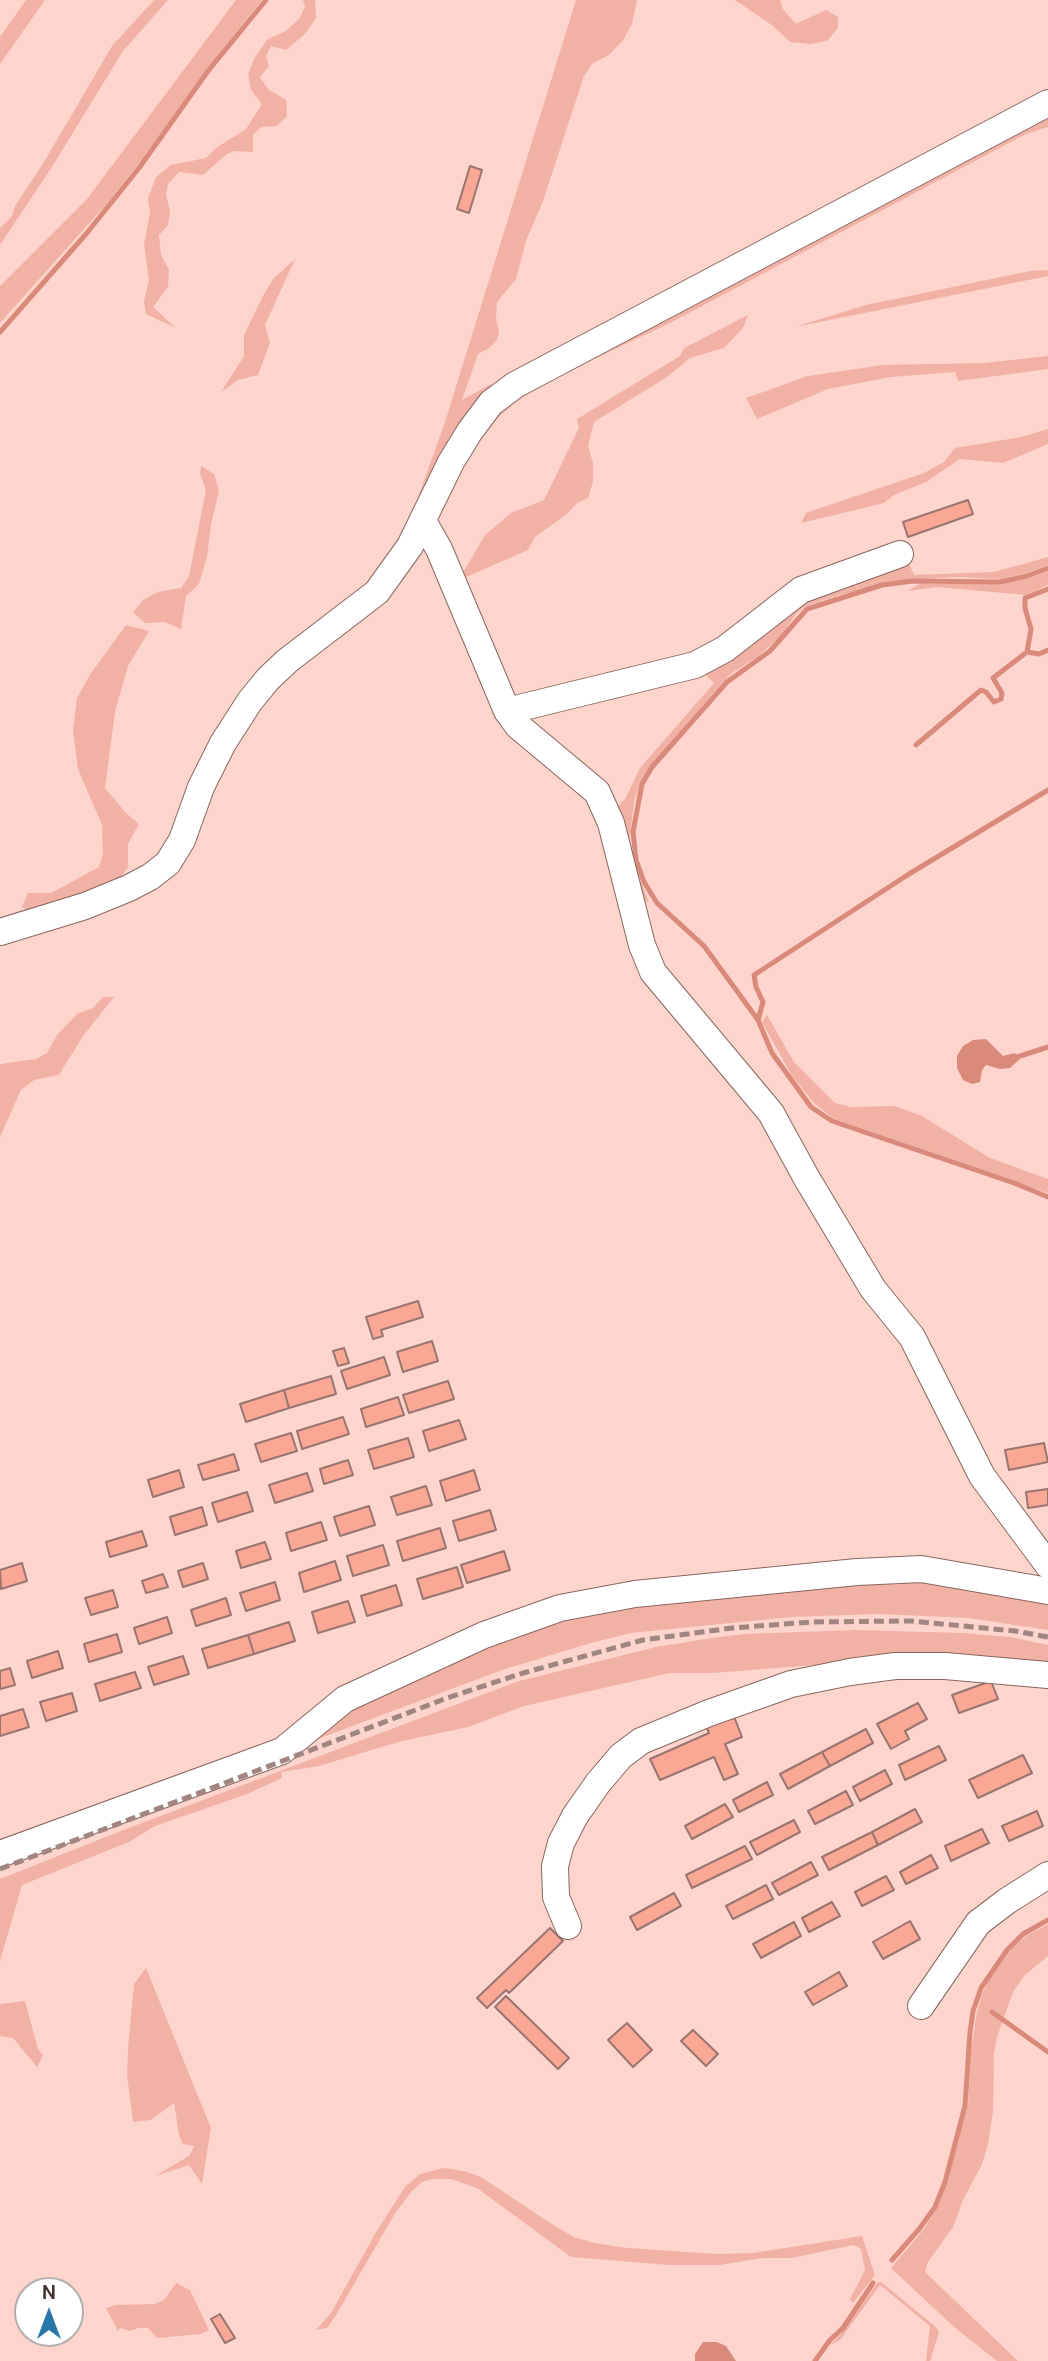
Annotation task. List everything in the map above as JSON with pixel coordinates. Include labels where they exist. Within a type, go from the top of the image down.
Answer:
[{"type":"street","points":[[0,932],[85,906],[129,888],[168,863],[182,840],[201,787],[223,743],[250,701],[287,661],[377,592],[411,546],[451,462],[491,403],[515,385],[1048,103]]},
{"type":"street","points":[[423,521],[439,549],[507,711],[518,726],[597,792],[611,823],[642,945],[653,972],[771,1113],[873,1289],[912,1337],[982,1476],[1038,1555],[1048,1564]]},
{"type":"street","points":[[507,711],[695,665],[725,649],[801,590],[900,554]]},
{"type":"street","points":[[0,1854],[282,1751],[345,1699],[484,1635],[560,1608],[635,1594],[857,1572],[921,1569],[1048,1591]]},
{"type":"street","points":[[568,1926],[556,1898],[555,1866],[561,1843],[575,1816],[598,1783],[621,1756],[641,1741],[791,1684],[850,1672],[895,1666],[945,1666],[1048,1675]]},
{"type":"street","points":[[921,2006],[978,1923],[1048,1875]]},
{"type":"shaded area","points":[[26,0],[45,0],[0,64],[0,37]]},
{"type":"shaded area","points":[[154,0],[168,0],[123,51],[52,167],[0,245],[0,228],[12,216],[15,206],[112,46]]},
{"type":"shaded area","points":[[236,0],[262,0],[205,71],[109,201],[0,323],[0,286],[87,199]]},
{"type":"shaded area","points":[[303,0],[315,0],[316,18],[305,34],[286,50],[271,46],[266,56],[269,66],[260,77],[268,89],[286,100],[287,116],[277,126],[262,127],[253,134],[253,152],[235,151],[227,154],[203,175],[179,172],[168,184],[168,225],[159,235],[161,255],[169,270],[168,287],[153,307],[176,328],[146,314],[144,301],[149,280],[144,244],[150,213],[148,198],[156,177],[171,165],[206,158],[216,148],[246,129],[262,104],[251,90],[248,74],[255,57],[268,39],[286,31],[299,19],[305,7]]},
{"type":"shaded area","points":[[576,0],[637,0],[632,24],[623,40],[609,55],[592,64],[584,76],[543,201],[526,241],[516,279],[497,302],[497,340],[478,354],[462,400],[493,383],[464,420],[410,527],[445,422]]},
{"type":"shaded area","points":[[735,0],[780,0],[783,9],[796,24],[826,10],[838,17],[838,28],[827,41],[811,44],[790,42],[773,26]]},
{"type":"shaded area","points":[[1048,112],[1048,127],[1026,134],[670,323],[560,375],[518,400],[490,425],[503,405]]},
{"type":"shaded area","points":[[295,259],[265,325],[270,343],[258,375],[238,380],[221,392],[244,356],[244,335],[263,296],[273,279]]},
{"type":"shaded area","points":[[1048,270],[1048,276],[795,327],[866,305],[1030,271]]},
{"type":"shaded area","points":[[748,315],[743,328],[724,348],[690,358],[667,377],[594,422],[588,446],[593,463],[593,482],[588,498],[577,503],[567,514],[535,537],[528,550],[459,580],[485,535],[511,513],[544,500],[579,428],[577,419],[680,356],[684,348]]},
{"type":"shaded area","points":[[1048,356],[1048,369],[958,381],[955,372],[891,377],[828,389],[757,419],[746,398],[808,376],[883,365],[984,363]]},
{"type":"shaded area","points":[[1048,429],[1048,444],[1003,463],[960,459],[926,482],[894,495],[884,503],[801,523],[806,513],[924,473],[944,462],[955,448],[1022,437]]},
{"type":"shaded area","points":[[201,466],[214,474],[219,491],[207,557],[199,584],[186,596],[181,629],[165,622],[145,623],[133,612],[143,600],[158,592],[181,588],[189,576],[206,490],[200,474]]},
{"type":"shaded area","points":[[1048,557],[1048,565],[1001,579],[956,577],[906,580],[839,595],[806,606],[797,613],[780,637],[757,657],[732,673],[716,690],[651,765],[640,783],[634,801],[629,844],[649,902],[634,898],[615,809],[625,799],[640,768],[714,683],[698,668],[783,611],[907,559],[914,575],[994,572]]},
{"type":"shaded area","points":[[1048,571],[1048,585],[1026,595],[937,587],[907,591],[920,584],[1001,584]]},
{"type":"shaded area","points":[[126,625],[149,631],[128,666],[115,712],[105,788],[139,824],[128,844],[128,867],[116,885],[30,912],[22,907],[28,893],[51,893],[99,867],[103,854],[102,825],[78,769],[73,730],[77,698],[91,673]]},
{"type":"shaded area","points":[[103,997],[114,997],[83,1036],[59,1075],[34,1080],[21,1090],[0,1137],[0,1064],[36,1059],[47,1053],[57,1035],[77,1014],[93,1008]]},
{"type":"shaded area","points":[[767,1015],[794,1062],[835,1103],[850,1107],[895,1106],[922,1116],[990,1158],[1048,1179],[1048,1193],[834,1119],[814,1103],[792,1076],[762,1022]]},
{"type":"shaded area","points":[[986,1039],[1003,1056],[1015,1053],[1020,1059],[1010,1068],[1000,1069],[986,1065],[982,1070],[980,1082],[972,1084],[963,1080],[957,1068],[957,1056],[963,1046],[973,1040]]},
{"type":"shaded area","points":[[857,1575],[1048,1596],[1048,1630],[969,1618],[878,1614],[791,1617],[631,1633],[502,1670],[291,1749],[347,1702],[562,1612]]},
{"type":"shaded area","points":[[854,1630],[1010,1637],[1048,1645],[1048,1670],[846,1668],[815,1665],[712,1673],[670,1673],[524,1706],[468,1727],[398,1742],[319,1766],[281,1772],[282,1778],[247,1794],[155,1826],[129,1842],[22,1885],[0,1961],[0,1879],[126,1829],[519,1681],[656,1647],[712,1638],[744,1634]]},
{"type":"shaded area","points":[[1048,1924],[1048,1956],[1024,1976],[1013,1992],[997,2037],[993,2111],[982,2164],[963,2200],[953,2227],[928,2262],[925,2272],[1018,2361],[997,2361],[954,2327],[891,2268],[924,2229],[937,2208],[947,2182],[968,2104],[971,2051],[982,1994],[1012,1948],[1026,1936]]},
{"type":"shaded area","points":[[146,1968],[211,2128],[202,2184],[189,2165],[155,2176],[189,2156],[194,2146],[183,2144],[174,2103],[151,2120],[133,2122],[127,2075],[128,2048],[134,1984]]},
{"type":"shaded area","points":[[25,2001],[38,2049],[43,2055],[37,2067],[13,2038],[0,2036],[0,2004]]},
{"type":"shaded area","points":[[443,2168],[481,2177],[550,2223],[574,2237],[594,2243],[716,2254],[753,2253],[862,2236],[875,2275],[853,2303],[850,2299],[865,2270],[861,2249],[854,2245],[791,2258],[762,2258],[720,2265],[669,2265],[571,2257],[477,2188],[451,2179],[433,2179],[422,2182],[411,2192],[394,2215],[335,2317],[327,2328],[316,2330],[331,2313],[405,2187],[420,2174]]},
{"type":"shaded area","points":[[878,2282],[937,2328],[939,2333],[930,2361],[926,2361],[930,2326],[880,2285],[840,2340],[830,2345]]},
{"type":"shaded area","points":[[176,2283],[190,2290],[209,2330],[201,2334],[157,2338],[148,2328],[130,2331],[120,2328],[118,2331],[106,2308],[116,2305],[155,2304],[164,2300]]},
{"type":"shaded area","points":[[703,2342],[717,2342],[726,2346],[736,2361],[695,2361],[695,2354]]},
{"type":"building","points":[[470,166],[482,170],[469,213],[457,209]]},
{"type":"building","points":[[968,500],[973,514],[908,537],[903,522]]},
{"type":"building","points":[[418,1301],[423,1317],[381,1330],[383,1336],[373,1339],[366,1317]]},
{"type":"building","points":[[432,1341],[438,1361],[403,1372],[397,1352]]},
{"type":"building","points":[[344,1348],[349,1363],[338,1366],[333,1351]]},
{"type":"building","points":[[384,1357],[390,1375],[347,1389],[341,1371]]},
{"type":"building","points":[[331,1376],[336,1394],[289,1408],[284,1390]]},
{"type":"building","points":[[448,1381],[454,1399],[409,1413],[403,1395]]},
{"type":"building","points":[[284,1390],[289,1408],[246,1422],[240,1404]]},
{"type":"building","points":[[398,1397],[404,1415],[366,1427],[361,1409]]},
{"type":"building","points":[[343,1417],[349,1434],[302,1449],[297,1431]]},
{"type":"building","points":[[459,1420],[466,1439],[429,1451],[423,1431]]},
{"type":"building","points":[[291,1433],[297,1451],[261,1462],[255,1444]]},
{"type":"building","points":[[408,1438],[414,1457],[374,1469],[368,1450]]},
{"type":"building","points":[[1044,1443],[1048,1462],[1009,1470],[1005,1450]]},
{"type":"building","points":[[234,1454],[239,1470],[203,1480],[198,1465]]},
{"type":"building","points":[[348,1460],[353,1475],[324,1484],[320,1469]]},
{"type":"building","points":[[179,1470],[184,1487],[153,1497],[148,1480]]},
{"type":"building","points":[[474,1470],[480,1490],[446,1501],[440,1481]]},
{"type":"building","points":[[307,1473],[313,1491],[275,1503],[269,1485]]},
{"type":"building","points":[[426,1486],[432,1505],[397,1515],[391,1497]]},
{"type":"building","points":[[1048,1489],[1048,1505],[1028,1508],[1026,1492]]},
{"type":"building","points":[[247,1492],[253,1511],[218,1522],[212,1503]]},
{"type":"building","points":[[369,1506],[375,1525],[340,1536],[334,1517]]},
{"type":"building","points":[[202,1507],[207,1525],[175,1535],[170,1517]]},
{"type":"building","points":[[490,1510],[496,1530],[459,1541],[453,1521]]},
{"type":"building","points":[[321,1522],[327,1540],[291,1551],[286,1533]]},
{"type":"building","points":[[440,1528],[446,1548],[403,1561],[397,1541]]},
{"type":"building","points":[[142,1531],[147,1546],[110,1557],[106,1542]]},
{"type":"building","points":[[265,1542],[271,1559],[241,1568],[236,1551]]},
{"type":"building","points":[[383,1545],[389,1565],[353,1576],[347,1556]]},
{"type":"building","points":[[504,1551],[510,1570],[467,1583],[461,1565]]},
{"type":"building","points":[[335,1561],[341,1580],[304,1592],[299,1573]]},
{"type":"building","points":[[22,1563],[27,1581],[1,1589],[0,1570]]},
{"type":"building","points":[[203,1563],[208,1579],[183,1587],[178,1571]]},
{"type":"building","points":[[457,1567],[463,1587],[423,1599],[417,1579]]},
{"type":"building","points":[[163,1574],[168,1587],[146,1593],[142,1581]]},
{"type":"building","points":[[275,1582],[280,1600],[246,1611],[240,1593]]},
{"type":"building","points":[[396,1585],[402,1605],[367,1616],[361,1596]]},
{"type":"building","points":[[113,1590],[118,1607],[91,1615],[85,1598]]},
{"type":"building","points":[[226,1598],[231,1615],[196,1626],[191,1610]]},
{"type":"building","points":[[348,1601],[355,1622],[318,1633],[312,1612]]},
{"type":"building","points":[[167,1617],[172,1633],[139,1644],[134,1628]]},
{"type":"building","points":[[289,1622],[295,1641],[254,1654],[248,1635]]},
{"type":"building","points":[[117,1634],[122,1652],[89,1662],[84,1644]]},
{"type":"building","points":[[248,1635],[254,1654],[208,1668],[202,1649]]},
{"type":"building","points":[[58,1651],[63,1668],[32,1678],[27,1661]]},
{"type":"building","points":[[183,1656],[189,1674],[154,1685],[148,1667]]},
{"type":"building","points":[[10,1668],[15,1685],[0,1689],[0,1671]]},
{"type":"building","points":[[135,1672],[141,1688],[100,1701],[95,1684]]},
{"type":"building","points":[[991,1681],[998,1699],[959,1713],[952,1695]]},
{"type":"building","points":[[72,1693],[77,1711],[46,1721],[40,1702]]},
{"type":"building","points":[[918,1703],[927,1719],[905,1731],[909,1739],[891,1749],[877,1724]]},
{"type":"building","points":[[23,1709],[29,1727],[0,1736],[0,1716]]},
{"type":"building","points":[[733,1714],[742,1737],[725,1744],[738,1774],[724,1780],[714,1757],[660,1780],[650,1759],[709,1733],[706,1726]]},
{"type":"building","points":[[866,1729],[873,1743],[830,1766],[822,1752]]},
{"type":"building","points":[[939,1746],[946,1760],[905,1780],[899,1765]]},
{"type":"building","points":[[822,1752],[830,1766],[788,1789],[780,1774]]},
{"type":"building","points":[[1023,1755],[1032,1773],[978,1798],[969,1780]]},
{"type":"building","points":[[885,1770],[892,1784],[860,1801],[853,1787]]},
{"type":"building","points":[[767,1782],[773,1795],[739,1812],[733,1800]]},
{"type":"building","points":[[846,1791],[853,1805],[815,1824],[808,1811]]},
{"type":"building","points":[[725,1804],[733,1817],[692,1839],[685,1826]]},
{"type":"building","points":[[915,1809],[922,1822],[878,1845],[872,1832]]},
{"type":"building","points":[[1037,1811],[1043,1826],[1009,1841],[1002,1826]]},
{"type":"building","points":[[794,1820],[800,1832],[757,1855],[750,1842]]},
{"type":"building","points":[[982,1829],[989,1843],[951,1861],[945,1846]]},
{"type":"building","points":[[872,1832],[878,1845],[829,1870],[822,1857]]},
{"type":"building","points":[[745,1846],[752,1859],[692,1888],[686,1875]]},
{"type":"building","points":[[931,1855],[938,1868],[906,1884],[900,1872]]},
{"type":"building","points":[[811,1862],[818,1875],[779,1895],[772,1883]]},
{"type":"building","points":[[886,1876],[894,1890],[862,1906],[855,1892]]},
{"type":"building","points":[[766,1885],[773,1899],[733,1919],[726,1906]]},
{"type":"building","points":[[674,1893],[681,1906],[637,1930],[630,1917]]},
{"type":"building","points":[[832,1902],[840,1916],[809,1932],[802,1918]]},
{"type":"building","points":[[910,1921],[920,1939],[883,1959],[873,1942]]},
{"type":"building","points":[[794,1922],[801,1936],[761,1958],[753,1944]]},
{"type":"building","points":[[550,1928],[563,1941],[509,1993],[506,1990],[487,2008],[477,1998]]},
{"type":"building","points":[[839,1972],[847,1986],[813,2005],[805,1992]]},
{"type":"building","points":[[506,1996],[569,2058],[558,2069],[495,2007]]},
{"type":"building","points":[[627,2023],[652,2050],[633,2067],[608,2040]]},
{"type":"building","points":[[693,2030],[718,2054],[706,2066],[681,2041]]},
{"type":"building","points":[[220,2314],[235,2338],[225,2343],[211,2319]]},
{"type":"waterway","points":[[0,332],[86,234],[139,168],[208,71],[266,0]]},
{"type":"waterway","points":[[1048,568],[1000,582],[913,581],[882,585],[807,609],[770,651],[727,682],[652,767],[642,784],[633,832],[636,860],[644,882],[657,903],[704,946],[758,1020],[772,1053],[811,1107],[832,1121],[1048,1197]]},
{"type":"waterway","points":[[1048,589],[1025,598],[1031,629],[1027,652],[1039,654],[1048,650]]},
{"type":"waterway","points":[[916,745],[981,690],[994,702],[1001,699],[1002,693],[993,678],[1027,652]]},
{"type":"waterway","points":[[758,1020],[763,1002],[754,975],[909,874],[1048,790]]},
{"type":"waterway","points":[[1014,1058],[1048,1047]]},
{"type":"waterway","points":[[892,2260],[935,2207],[945,2182],[965,2106],[970,2032],[973,2011],[981,1988],[1007,1950],[1023,1934],[1048,1920]]},
{"type":"waterway","points":[[992,2012],[1048,2052]]},
{"type":"waterway","points":[[815,2361],[830,2340],[843,2328],[873,2283]]},
{"type":"railway","points":[[0,1869],[447,1698],[523,1673],[643,1640],[732,1628],[811,1622],[911,1621],[1015,1631],[1048,1637]]}]
